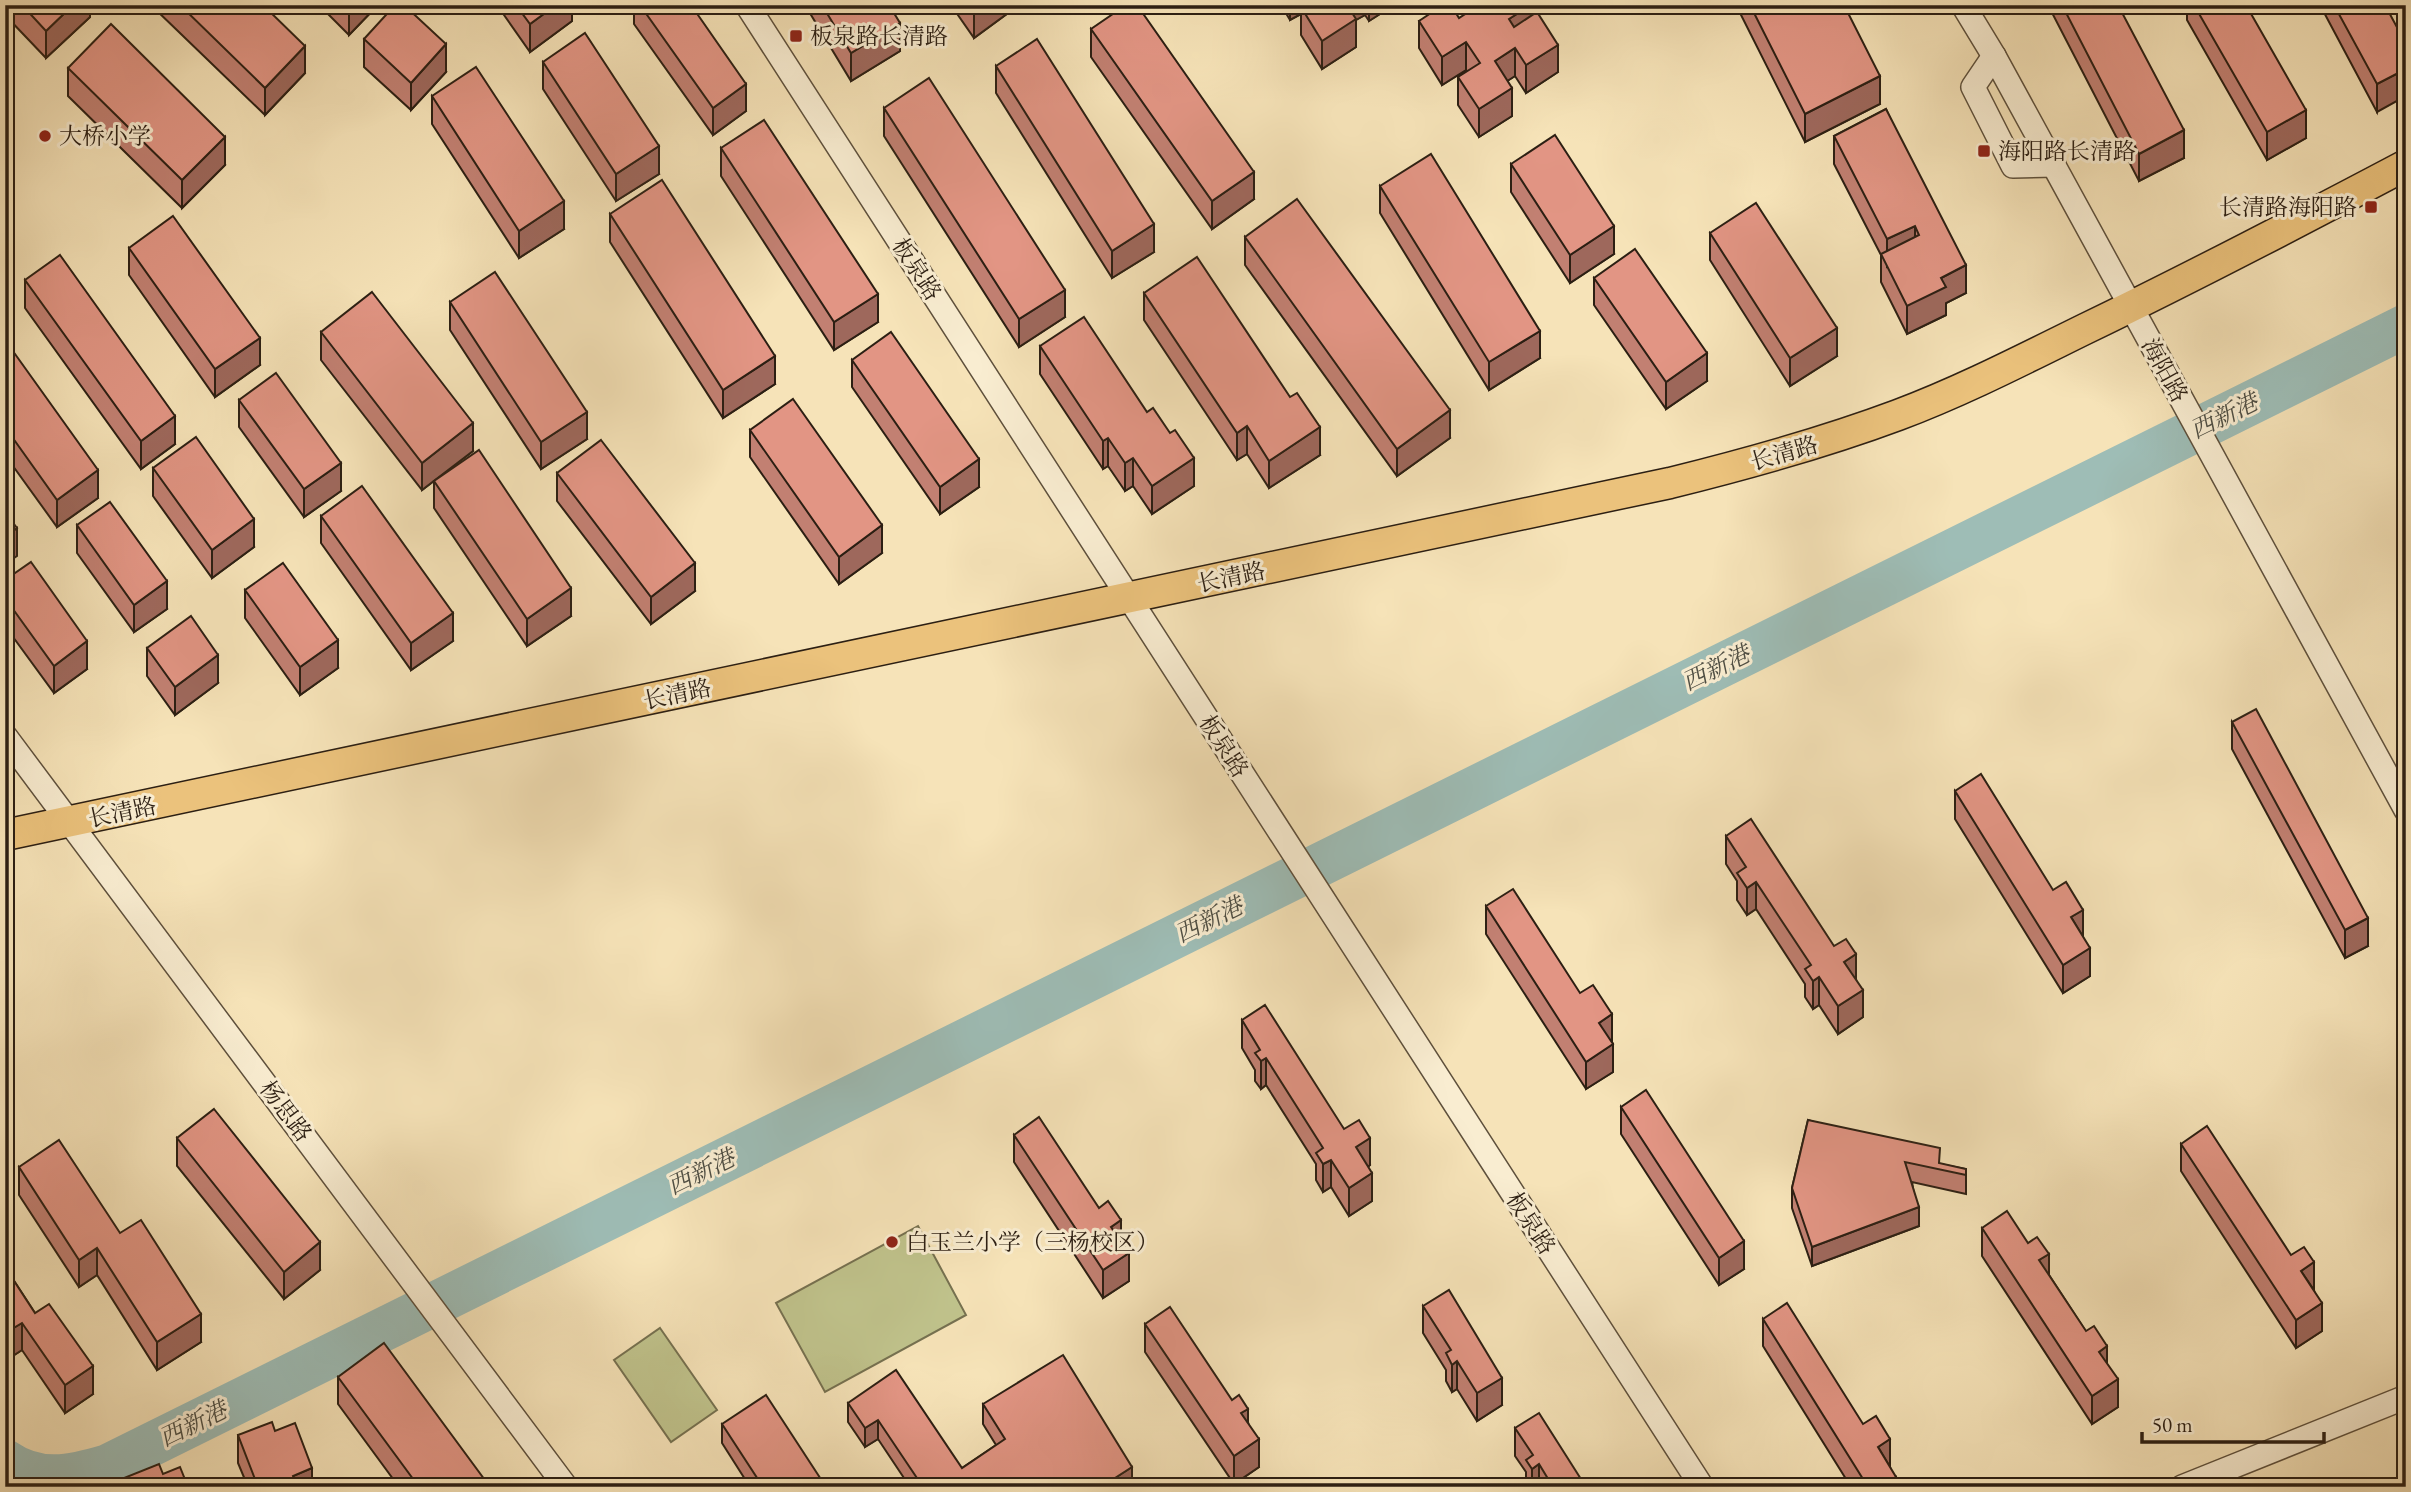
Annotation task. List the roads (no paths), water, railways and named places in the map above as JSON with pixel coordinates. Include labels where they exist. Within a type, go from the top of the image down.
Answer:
[{"type":"main road","name":"长清路","points":[[5,835],[1670,483],[1748,464],[1825,441],[1974,383],[2131,307],[2406,165]]},
{"type":"street","name":"板泉路","points":[[747,5],[1702,1487]]},
{"type":"street","name":"海阳路","points":[[1963,5],[2054,165],[2406,810]]},
{"type":"street","points":[[1994,56],[1973,87],[2013,166],[2054,165]]},
{"type":"street","name":"杨思路","points":[[5,736],[566,1487]]},
{"type":"street","points":[[2182,1487],[2406,1397]]},
{"type":"waterway","name":"西新港","points":[[5,1461],[42,1476],[68,1475],[108,1466],[2406,326]]},
{"type":"place","name":"板泉路长清路","points":[[796,36]]},
{"type":"place","name":"大桥小学","points":[[45,136]]},
{"type":"place","name":"海阳路长清路","points":[[1984,151]]},
{"type":"place","name":"长清路海阳路","points":[[2371,207]]},
{"type":"place","name":"白玉兰小学（三杨校区）","points":[[892,1242]]}]
